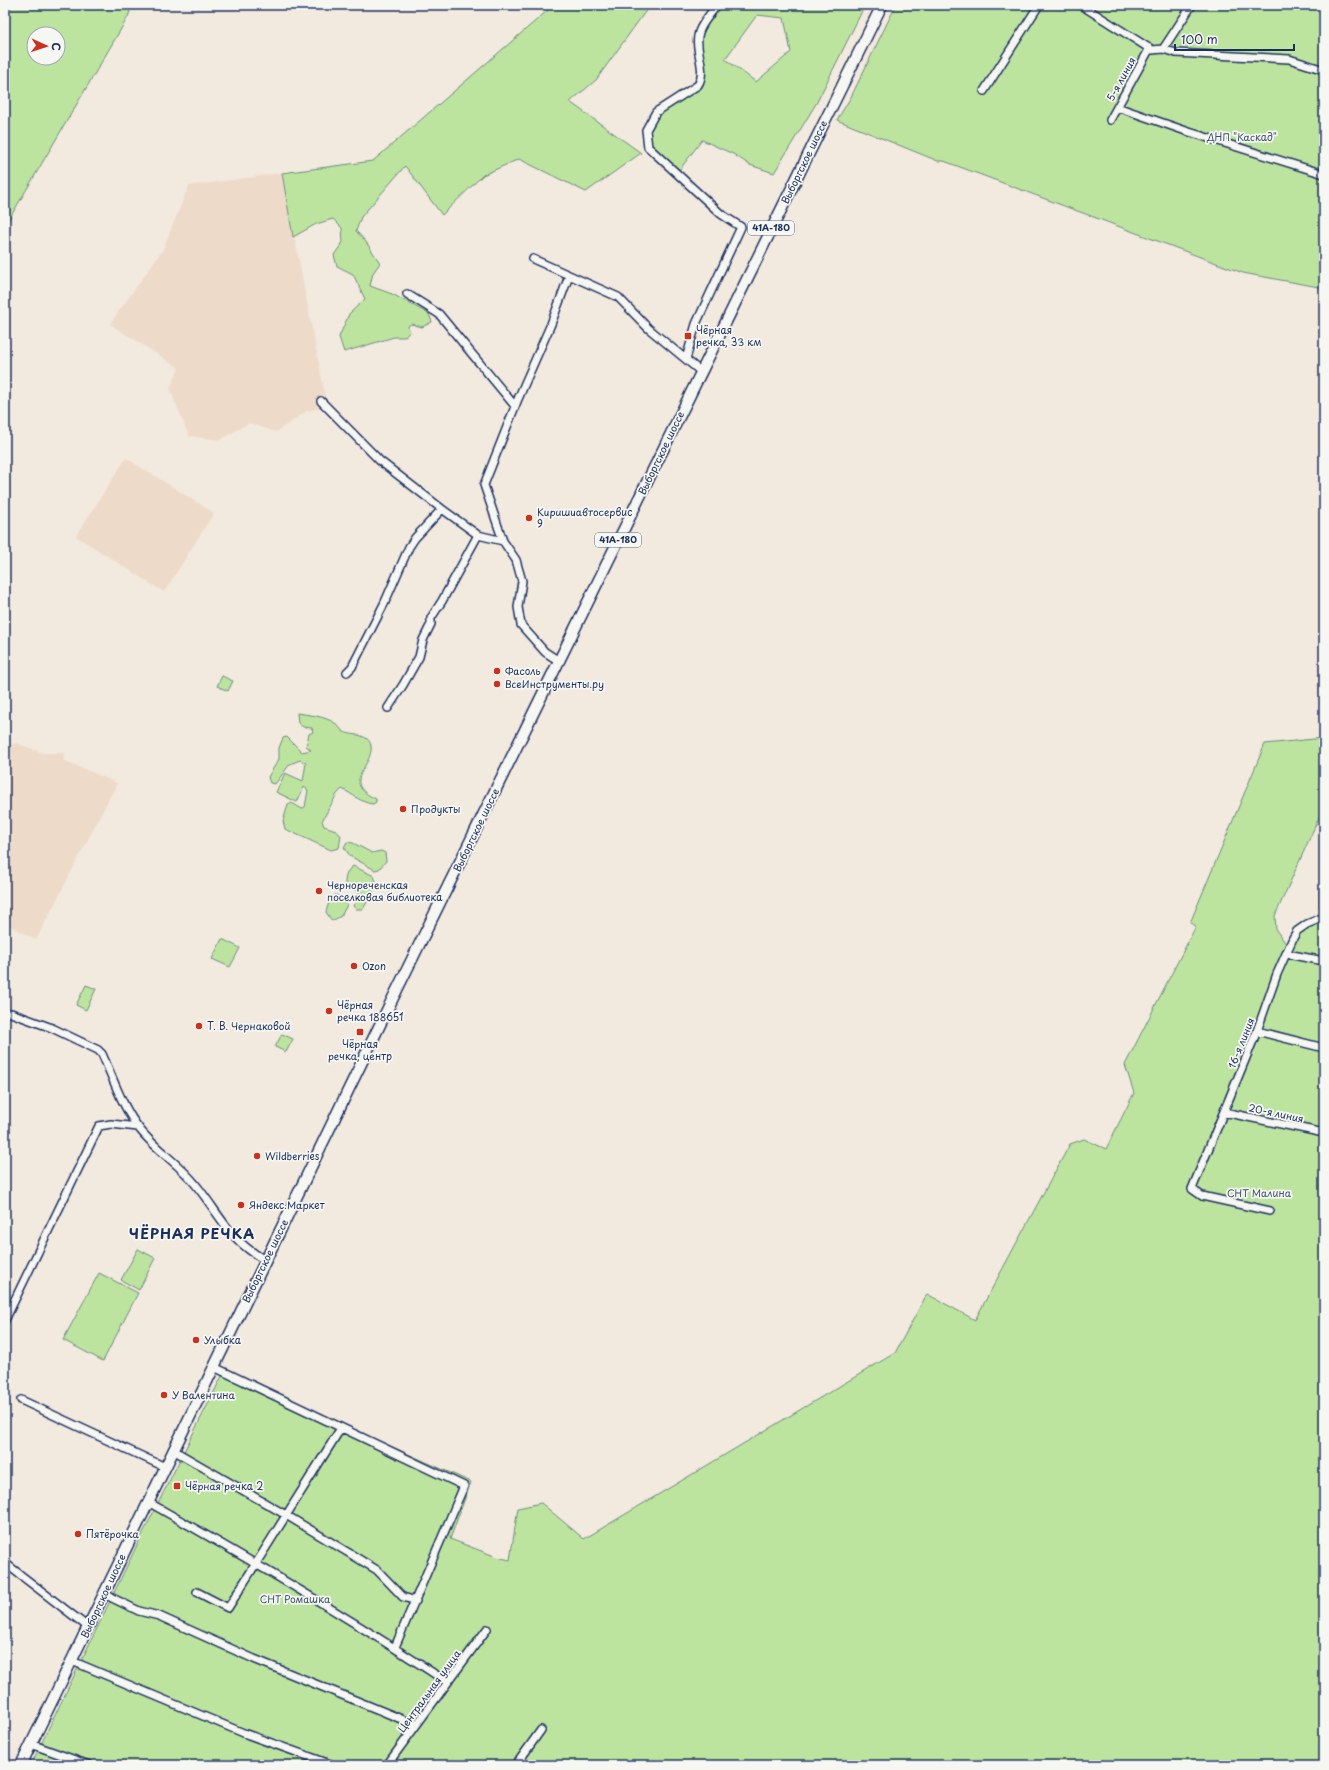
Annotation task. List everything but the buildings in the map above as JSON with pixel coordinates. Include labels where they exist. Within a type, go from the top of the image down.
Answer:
[{"type":"main road","name":"Выборгское шоссе","points":[[21,1765],[265,1260],[700,371],[882,5]]},
{"type":"street","points":[[686,359],[696,324],[741,227],[721,214],[648,147],[646,130],[656,112],[698,85],[703,78],[699,49],[699,32],[717,5]]},
{"type":"street","points":[[984,91],[1040,5]]},
{"type":"street","points":[[1081,5],[1152,50],[1163,49],[1176,53],[1289,59],[1324,70]]},
{"type":"street","points":[[1163,49],[1192,5]]},
{"type":"street","name":"5-я линия","points":[[1110,120],[1150,48]]},
{"type":"street","points":[[1117,107],[1186,131],[1324,174]]},
{"type":"street","points":[[533,259],[618,297],[648,328],[700,371]]},
{"type":"street","points":[[559,661],[545,652],[521,624],[518,607],[522,581],[516,560],[503,541],[484,486],[515,406],[551,324],[569,276]]},
{"type":"street","points":[[407,294],[439,314],[515,406]]},
{"type":"street","points":[[321,401],[380,461],[442,509],[478,535],[503,541]]},
{"type":"street","points":[[347,672],[352,667],[385,602],[409,547],[415,538],[442,509]]},
{"type":"street","points":[[388,708],[419,657],[431,618],[478,535]]},
{"type":"street","points":[[1324,892],[1324,905]]},
{"type":"street","name":"16-я линия","points":[[1270,1211],[1202,1196],[1192,1189],[1257,1031],[1277,974],[1297,931],[1307,924],[1324,917]]},
{"type":"street","points":[[1287,954],[1324,961]]},
{"type":"street","points":[[11,1012],[52,1028],[98,1050],[102,1054],[138,1127],[153,1144],[180,1167],[196,1185],[232,1236],[252,1253],[265,1260]]},
{"type":"street","points":[[1257,1031],[1324,1048]]},
{"type":"street","name":"20-я линия","points":[[1224,1112],[1324,1133]]},
{"type":"street","points":[[5,1320],[99,1126],[111,1124],[138,1127]]},
{"type":"street","points":[[214,1367],[464,1486],[395,1647]]},
{"type":"street","points":[[22,1400],[165,1467]]},
{"type":"street","points":[[197,1592],[228,1608],[340,1428]]},
{"type":"street","points":[[173,1450],[286,1514],[377,1570],[403,1597],[416,1601]]},
{"type":"street","points":[[148,1502],[257,1563],[395,1647],[447,1682]]},
{"type":"street","points":[[5,1563],[88,1627]]},
{"type":"street","points":[[104,1594],[139,1611],[159,1616],[254,1659],[416,1726]]},
{"type":"street","name":"Центральная улица","points":[[388,1765],[487,1629]]},
{"type":"street","points":[[72,1661],[246,1734],[333,1765]]},
{"type":"street","points":[[516,1765],[541,1730]]},
{"type":"street","points":[[31,1744],[89,1765]]},
{"type":"shaded area","points":[[282,173],[327,406],[307,411],[276,432],[249,423],[220,440],[189,436],[170,389],[179,368],[110,324],[162,251],[189,186]]},
{"type":"shaded area","points":[[126,458],[214,513],[164,592],[76,536]]},
{"type":"shaded area","points":[[16,743],[43,753],[65,753],[63,760],[117,783],[36,940],[5,923],[5,747]]},
{"type":"green space","points":[[5,5],[132,5],[128,17],[5,226]]},
{"type":"green space","points":[[554,5],[650,5],[596,80],[570,102],[641,153],[586,192],[519,159],[483,175],[442,215],[405,166],[361,217],[356,231],[366,242],[380,263],[373,273],[370,286],[392,294],[429,314],[432,322],[422,327],[411,324],[408,326],[410,332],[404,337],[394,337],[344,352],[339,337],[349,314],[365,299],[353,274],[337,266],[334,255],[343,242],[342,228],[333,219],[316,224],[293,237],[282,173],[373,161]]},
{"type":"green space","points":[[717,5],[865,5],[817,102],[774,173],[750,165],[733,154],[702,140],[677,173],[648,147],[646,130],[656,112],[698,85],[699,32]],"holes":[[[757,15],[784,18],[791,52],[756,82],[725,59]]]},
{"type":"green space","name":"ДНП \"Каскад\"","points":[[896,5],[1324,5],[1324,288],[1243,273],[944,161],[938,161],[837,120],[851,97]]},
{"type":"green space","points":[[222,676],[233,681],[228,691],[217,686]]},
{"type":"green space","points":[[297,713],[326,719],[336,724],[344,732],[364,737],[370,742],[371,753],[359,780],[360,786],[365,793],[376,799],[376,802],[373,804],[365,802],[342,789],[337,794],[322,821],[324,826],[336,830],[341,836],[339,848],[331,850],[285,829],[283,821],[288,805],[292,803],[302,809],[305,807],[308,790],[304,787],[297,802],[276,792],[285,773],[303,781],[306,763],[300,760],[290,764],[275,784],[270,783],[268,777],[279,759],[279,748],[283,738],[287,737],[302,752],[311,750],[306,746],[309,734],[313,732],[312,728],[303,727],[298,723]]},
{"type":"green space","points":[[1324,738],[1324,806],[1275,916],[1276,930],[1289,948],[1297,931],[1324,917],[1324,1765],[31,1765],[138,1543],[224,1372],[471,1482],[450,1539],[497,1557],[510,1560],[518,1508],[541,1503],[584,1539],[895,1353],[927,1294],[975,1320],[1070,1144],[1084,1139],[1106,1149],[1134,1093],[1125,1065],[1196,926],[1190,923],[1265,744]]},
{"type":"green space","points":[[347,842],[353,843],[372,853],[381,851],[385,853],[386,861],[379,869],[375,870],[350,856],[344,847]]},
{"type":"green space","points":[[353,866],[374,876],[377,885],[363,909],[356,909],[353,906],[359,894],[358,891],[346,887],[345,884],[346,875]]},
{"type":"green space","points":[[335,895],[343,897],[347,905],[341,916],[332,921],[326,912],[329,902]]},
{"type":"green space","points":[[222,939],[240,948],[230,967],[212,959]]},
{"type":"green space","points":[[86,985],[96,989],[86,1010],[76,1005]]},
{"type":"green space","points":[[282,1034],[293,1039],[286,1052],[275,1047]]},
{"type":"green space","points":[[138,1249],[155,1258],[139,1290],[121,1280]]},
{"type":"green space","points":[[99,1273],[138,1293],[103,1361],[63,1340]]},
{"type":"place","name":"Чёрная речка, 33 км","points":[[688,336]]},
{"type":"place","name":"Киришиавтосервис 9","points":[[529,518]]},
{"type":"place","name":"Фасоль","points":[[497,671]]},
{"type":"place","name":"ВсеИнструменты.ру","points":[[497,684]]},
{"type":"place","name":"Продукты","points":[[403,809]]},
{"type":"place","name":"Чернореченская поселковая библиотека","points":[[319,891]]},
{"type":"place","name":"Ozon","points":[[354,966]]},
{"type":"place","name":"Чёрная речка 188651","points":[[329,1011]]},
{"type":"place","name":"Т. В. Чернаковой","points":[[199,1026]]},
{"type":"place","name":"Чёрная речка, центр","points":[[360,1032]]},
{"type":"place","name":"Wildberries","points":[[257,1156]]},
{"type":"place","name":"Яндекс.Маркет","points":[[241,1205]]},
{"type":"place","name":"Улыбка","points":[[196,1340]]},
{"type":"place","name":"У Валентина","points":[[164,1395]]},
{"type":"place","name":"Чёрная речка 2","points":[[177,1486]]},
{"type":"place","name":"Пятёрочка","points":[[78,1534]]},
{"type":"district","name":"ЧЁРНАЯ РЕЧКА","points":[[192,1234]]},
{"type":"park label","name":"СНТ Малина","points":[[1259,1193]]},
{"type":"park label","name":"СНТ Ромашка","points":[[295,1599]]}]
